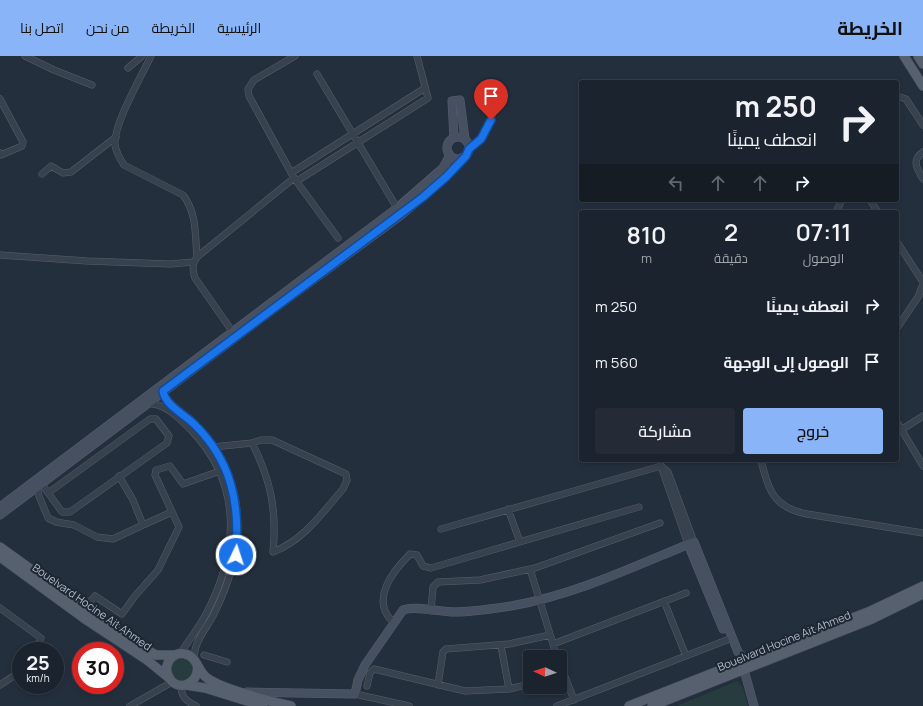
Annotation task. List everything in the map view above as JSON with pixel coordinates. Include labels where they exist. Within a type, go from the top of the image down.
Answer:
[{"type":"main road","points":[[904,56],[923,86]]},
{"type":"main road","points":[[918,56],[923,64]]},
{"type":"main road","points":[[0,547],[84,609],[148,652],[164,656],[190,656],[207,678],[242,692],[291,706]]},
{"type":"main road","name":"Bouelvard Hocine Ait Ahmed","points":[[0,557],[90,622],[147,660],[170,680]]},
{"type":"main road","points":[[629,706],[868,612],[923,586]]},
{"type":"main road","name":"Bouelvard Hocine Ait Ahmed","points":[[652,706],[669,703],[744,670],[872,619],[923,594]]},
{"type":"main road","points":[[177,655],[168,663],[167,673],[170,680],[184,685],[205,688],[263,706]]},
{"type":"main road","points":[[184,685],[191,683],[197,675],[196,662]]},
{"type":"street","points":[[25,56],[54,70],[92,85]]},
{"type":"street","points":[[128,68],[142,56]]},
{"type":"street","points":[[151,56],[123,116],[115,145],[119,157],[124,165],[183,196],[188,202],[194,218],[196,259],[193,268],[195,278],[232,331]]},
{"type":"street","points":[[295,56],[254,80],[248,89],[249,96],[294,177],[338,238]]},
{"type":"street","points":[[294,177],[358,142],[428,98],[417,56]]},
{"type":"street","points":[[317,74],[397,208]]},
{"type":"street","points":[[0,255],[87,261],[170,264],[196,259],[294,177],[353,134],[425,88]]},
{"type":"street","points":[[0,515],[163,391],[400,216],[446,177],[488,128],[497,93]]},
{"type":"street","points":[[899,97],[906,99],[923,125]]},
{"type":"street","points":[[0,99],[23,142],[22,146],[1,155],[0,153]]},
{"type":"street","points":[[0,507],[397,208],[443,168],[450,155],[448,145],[454,138],[452,101],[460,100],[465,139],[469,149]]},
{"type":"street","points":[[42,174],[51,166],[63,172],[71,172],[116,138]]},
{"type":"street","points":[[454,138],[465,139]]},
{"type":"street","points":[[923,152],[917,157],[915,162],[923,179]]},
{"type":"street","points":[[450,155],[456,158],[462,158]]},
{"type":"street","points":[[899,245],[923,283],[918,297],[899,325]]},
{"type":"street","points":[[163,391],[166,400],[196,425],[213,447],[228,472],[233,486],[238,521],[234,566],[216,610],[196,645],[196,662]]},
{"type":"street","points":[[147,404],[160,405],[187,426],[208,451],[220,471],[229,500],[231,518],[229,553],[217,592],[205,617],[177,655]]},
{"type":"street","points":[[901,430],[923,416]]},
{"type":"street","points":[[39,485],[48,493],[62,512],[66,514],[168,442],[169,436],[156,420],[150,420],[48,493]]},
{"type":"street","points":[[899,426],[922,464]]},
{"type":"street","points":[[213,447],[272,440],[344,472],[347,477],[343,489],[305,533],[292,543],[273,552],[274,521],[270,487],[264,468],[252,443]]},
{"type":"street","points":[[761,462],[766,483],[770,491],[782,504],[790,509],[807,514],[923,533]]},
{"type":"street","points":[[84,609],[95,596],[122,614],[135,596],[154,577],[162,564],[179,527],[155,475],[156,470],[170,466],[173,468],[183,484],[220,471]]},
{"type":"street","points":[[441,528],[661,466],[730,639],[734,655],[734,665]]},
{"type":"street","points":[[119,476],[133,500],[143,525]]},
{"type":"street","points":[[39,485],[41,502],[48,518],[56,522],[74,525],[97,537],[113,539],[172,512]]},
{"type":"street","points":[[394,622],[386,614],[384,608],[386,587],[388,579],[410,554],[417,554],[423,566],[429,568],[639,507]]},
{"type":"street","points":[[508,509],[520,542]]},
{"type":"street","points":[[431,611],[434,587],[438,582],[481,580],[530,569],[660,522]]},
{"type":"street","points":[[355,694],[358,680],[364,665],[400,612],[406,609],[452,612],[483,611],[540,600],[629,569],[691,543]]},
{"type":"street","points":[[530,569],[555,650]]},
{"type":"street","points":[[553,644],[686,593]]},
{"type":"street","points":[[664,601],[686,656]]},
{"type":"street","points":[[0,608],[41,638],[39,642]]},
{"type":"street","points":[[438,685],[445,650],[501,646],[550,635]]},
{"type":"street","points":[[556,706],[730,639]]},
{"type":"street","points":[[730,639],[738,652],[747,660]]},
{"type":"street","points":[[501,646],[509,689]]},
{"type":"street","points":[[196,662],[203,652],[227,662]]},
{"type":"street","points":[[366,686],[370,673],[374,669],[465,691],[509,689],[523,686]]},
{"type":"street","points":[[744,670],[754,706]]},
{"type":"street","points":[[0,685],[12,677]]},
{"type":"street","points":[[130,706],[170,680]]},
{"type":"street","points":[[184,685],[181,693],[186,706]]},
{"type":"street","points":[[567,686],[574,700]]},
{"type":"street","points":[[242,692],[355,694],[409,706]]},
{"type":"street","points":[[184,698],[196,706]]},
{"type":"green space","points":[[182,658],[190,662],[194,670],[190,678],[182,682],[174,678],[170,670],[174,662]]},
{"type":"green space","points":[[737,681],[743,688],[748,706],[677,706]]},
{"type":"route","points":[[236,555],[238,521],[233,486],[228,472],[220,457],[196,425],[166,400],[163,391],[400,216],[423,197],[446,177],[462,158],[466,156],[469,149],[481,139],[491,120]]}]
